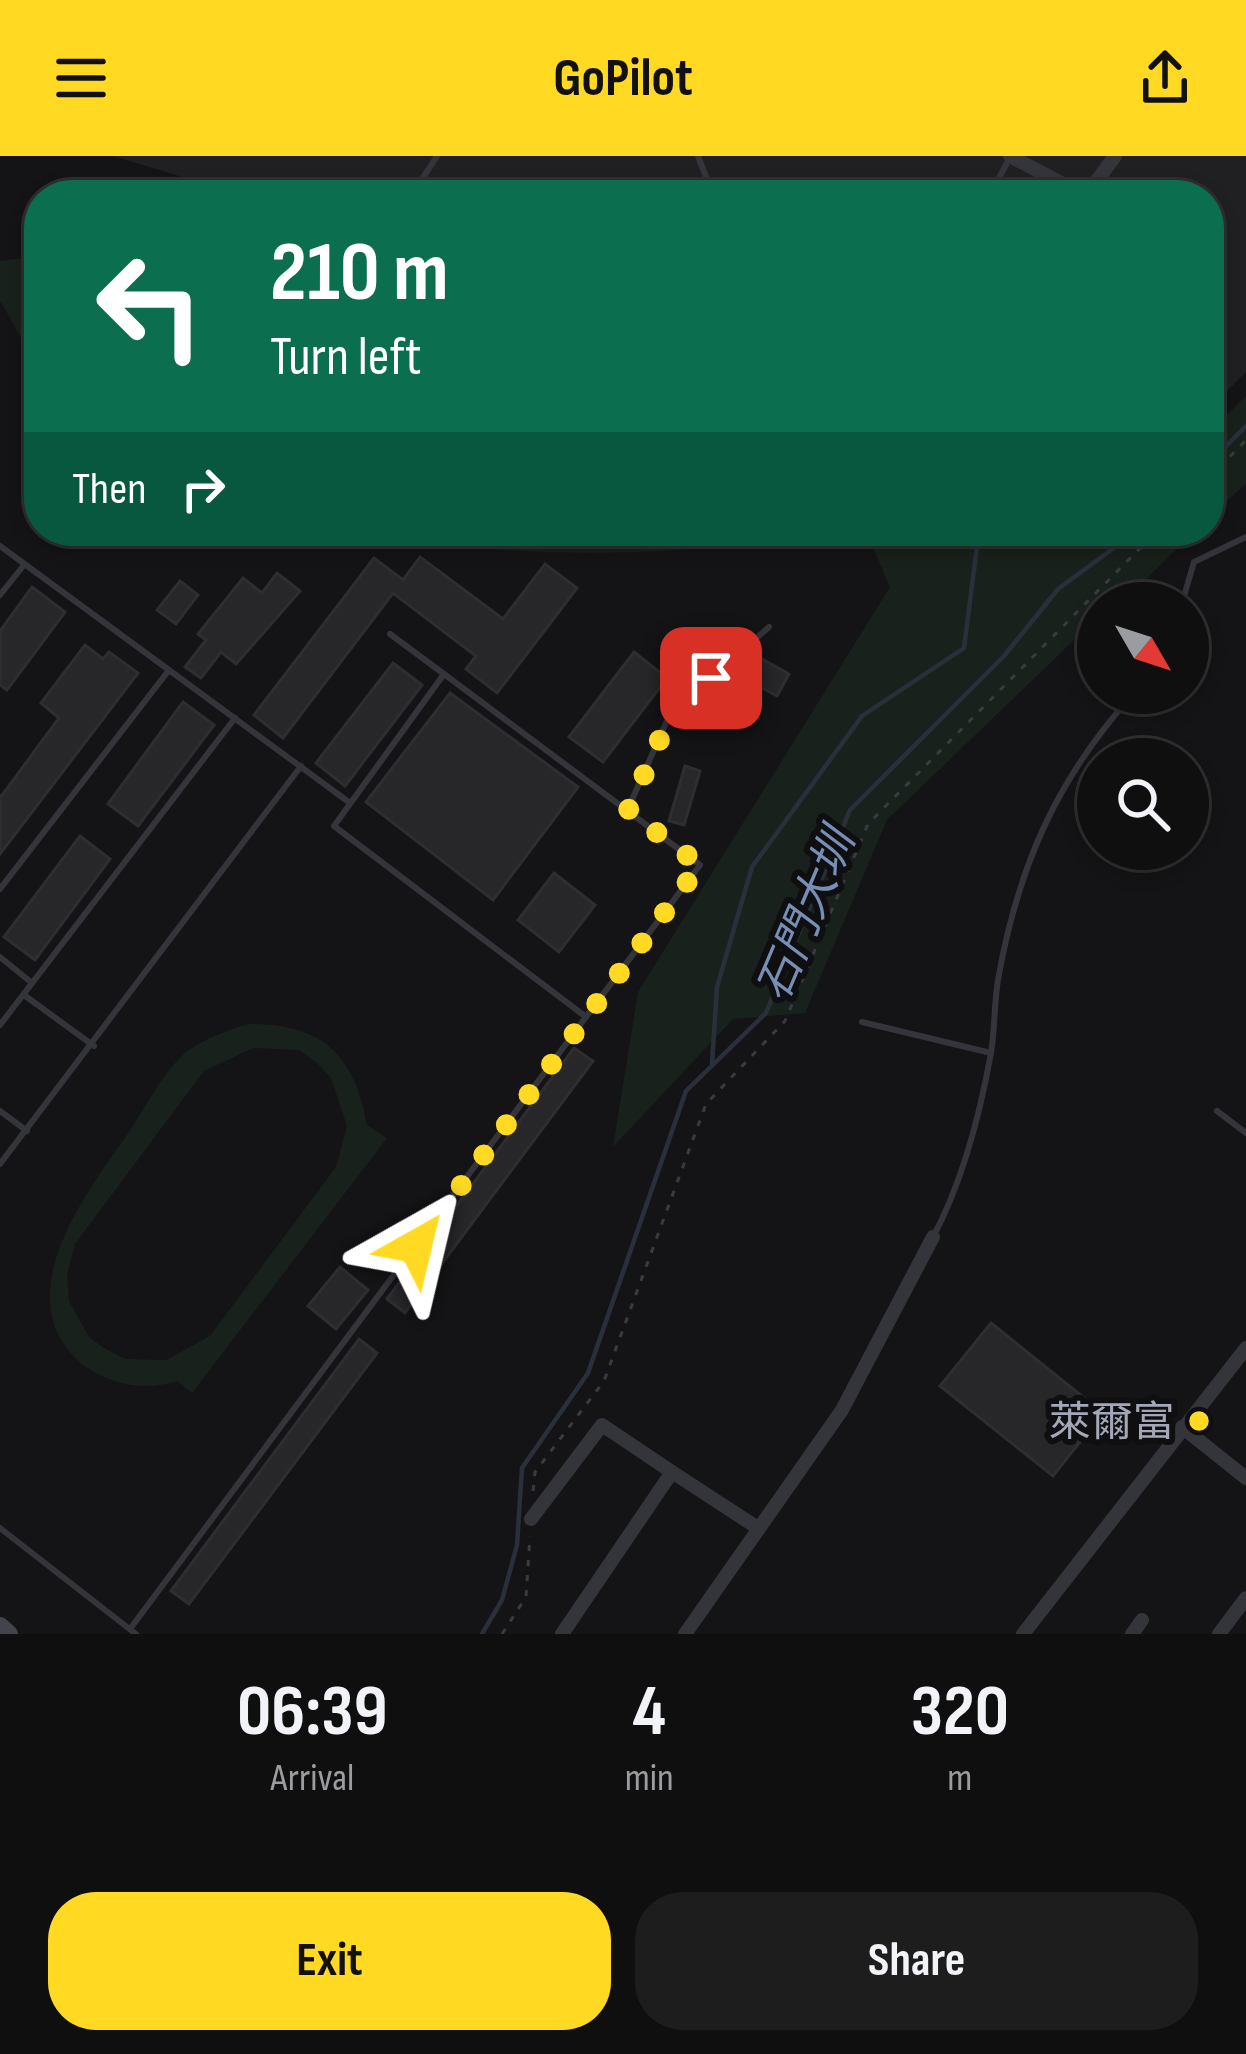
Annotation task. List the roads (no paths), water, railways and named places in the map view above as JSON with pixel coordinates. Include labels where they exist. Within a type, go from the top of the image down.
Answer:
[{"type":"main road","points":[[0,1626],[9,1634]]},
{"type":"street","points":[[1010,156],[1055,180]]},
{"type":"street","points":[[1097,180],[1115,156]]},
{"type":"street","points":[[685,1634],[842,1410],[933,1237]]},
{"type":"street","points":[[1023,1634],[1246,1348]]},
{"type":"street","points":[[531,1519],[602,1425],[758,1528]]},
{"type":"street","points":[[1182,1427],[1246,1478]]},
{"type":"street","points":[[562,1634],[672,1472]]},
{"type":"street","points":[[1220,1633],[1246,1598]]},
{"type":"street","points":[[1132,1634],[1142,1620]]},
{"type":"lane","points":[[1188,582],[1194,562],[1246,537]]},
{"type":"lane","points":[[0,546],[350,803]]},
{"type":"lane","points":[[0,595],[24,565]]},
{"type":"lane","points":[[628,811],[679,696],[711,678],[769,627]]},
{"type":"lane","points":[[0,1528],[133,1632],[700,865],[390,634]]},
{"type":"lane","points":[[0,889],[169,670]]},
{"type":"lane","points":[[444,674],[334,826],[586,1017]]},
{"type":"lane","points":[[933,1237],[954,1194],[991,1053],[998,982],[1018,889],[1048,814],[1086,746],[1115,714]]},
{"type":"lane","points":[[0,1025],[235,718]]},
{"type":"lane","points":[[0,1164],[94,1046],[301,766]]},
{"type":"lane","points":[[0,957],[32,983]]},
{"type":"lane","points":[[23,995],[94,1046]]},
{"type":"lane","points":[[862,1022],[991,1053]]},
{"type":"lane","points":[[0,1111],[27,1131]]},
{"type":"lane","points":[[1217,1111],[1246,1133]]},
{"type":"waterway","name":"石門大圳","points":[[1224,448],[1246,426]]},
{"type":"waterway","points":[[712,1064],[717,987],[752,867],[862,716],[964,648],[977,546]]},
{"type":"waterway","name":"石門大圳","points":[[482,1634],[502,1600],[517,1545],[522,1468],[588,1373],[686,1091],[766,1013],[850,810],[1004,656],[1058,589],[1117,546]]},
{"type":"place","name":"萊爾富","points":[[1199,1421]]}]
